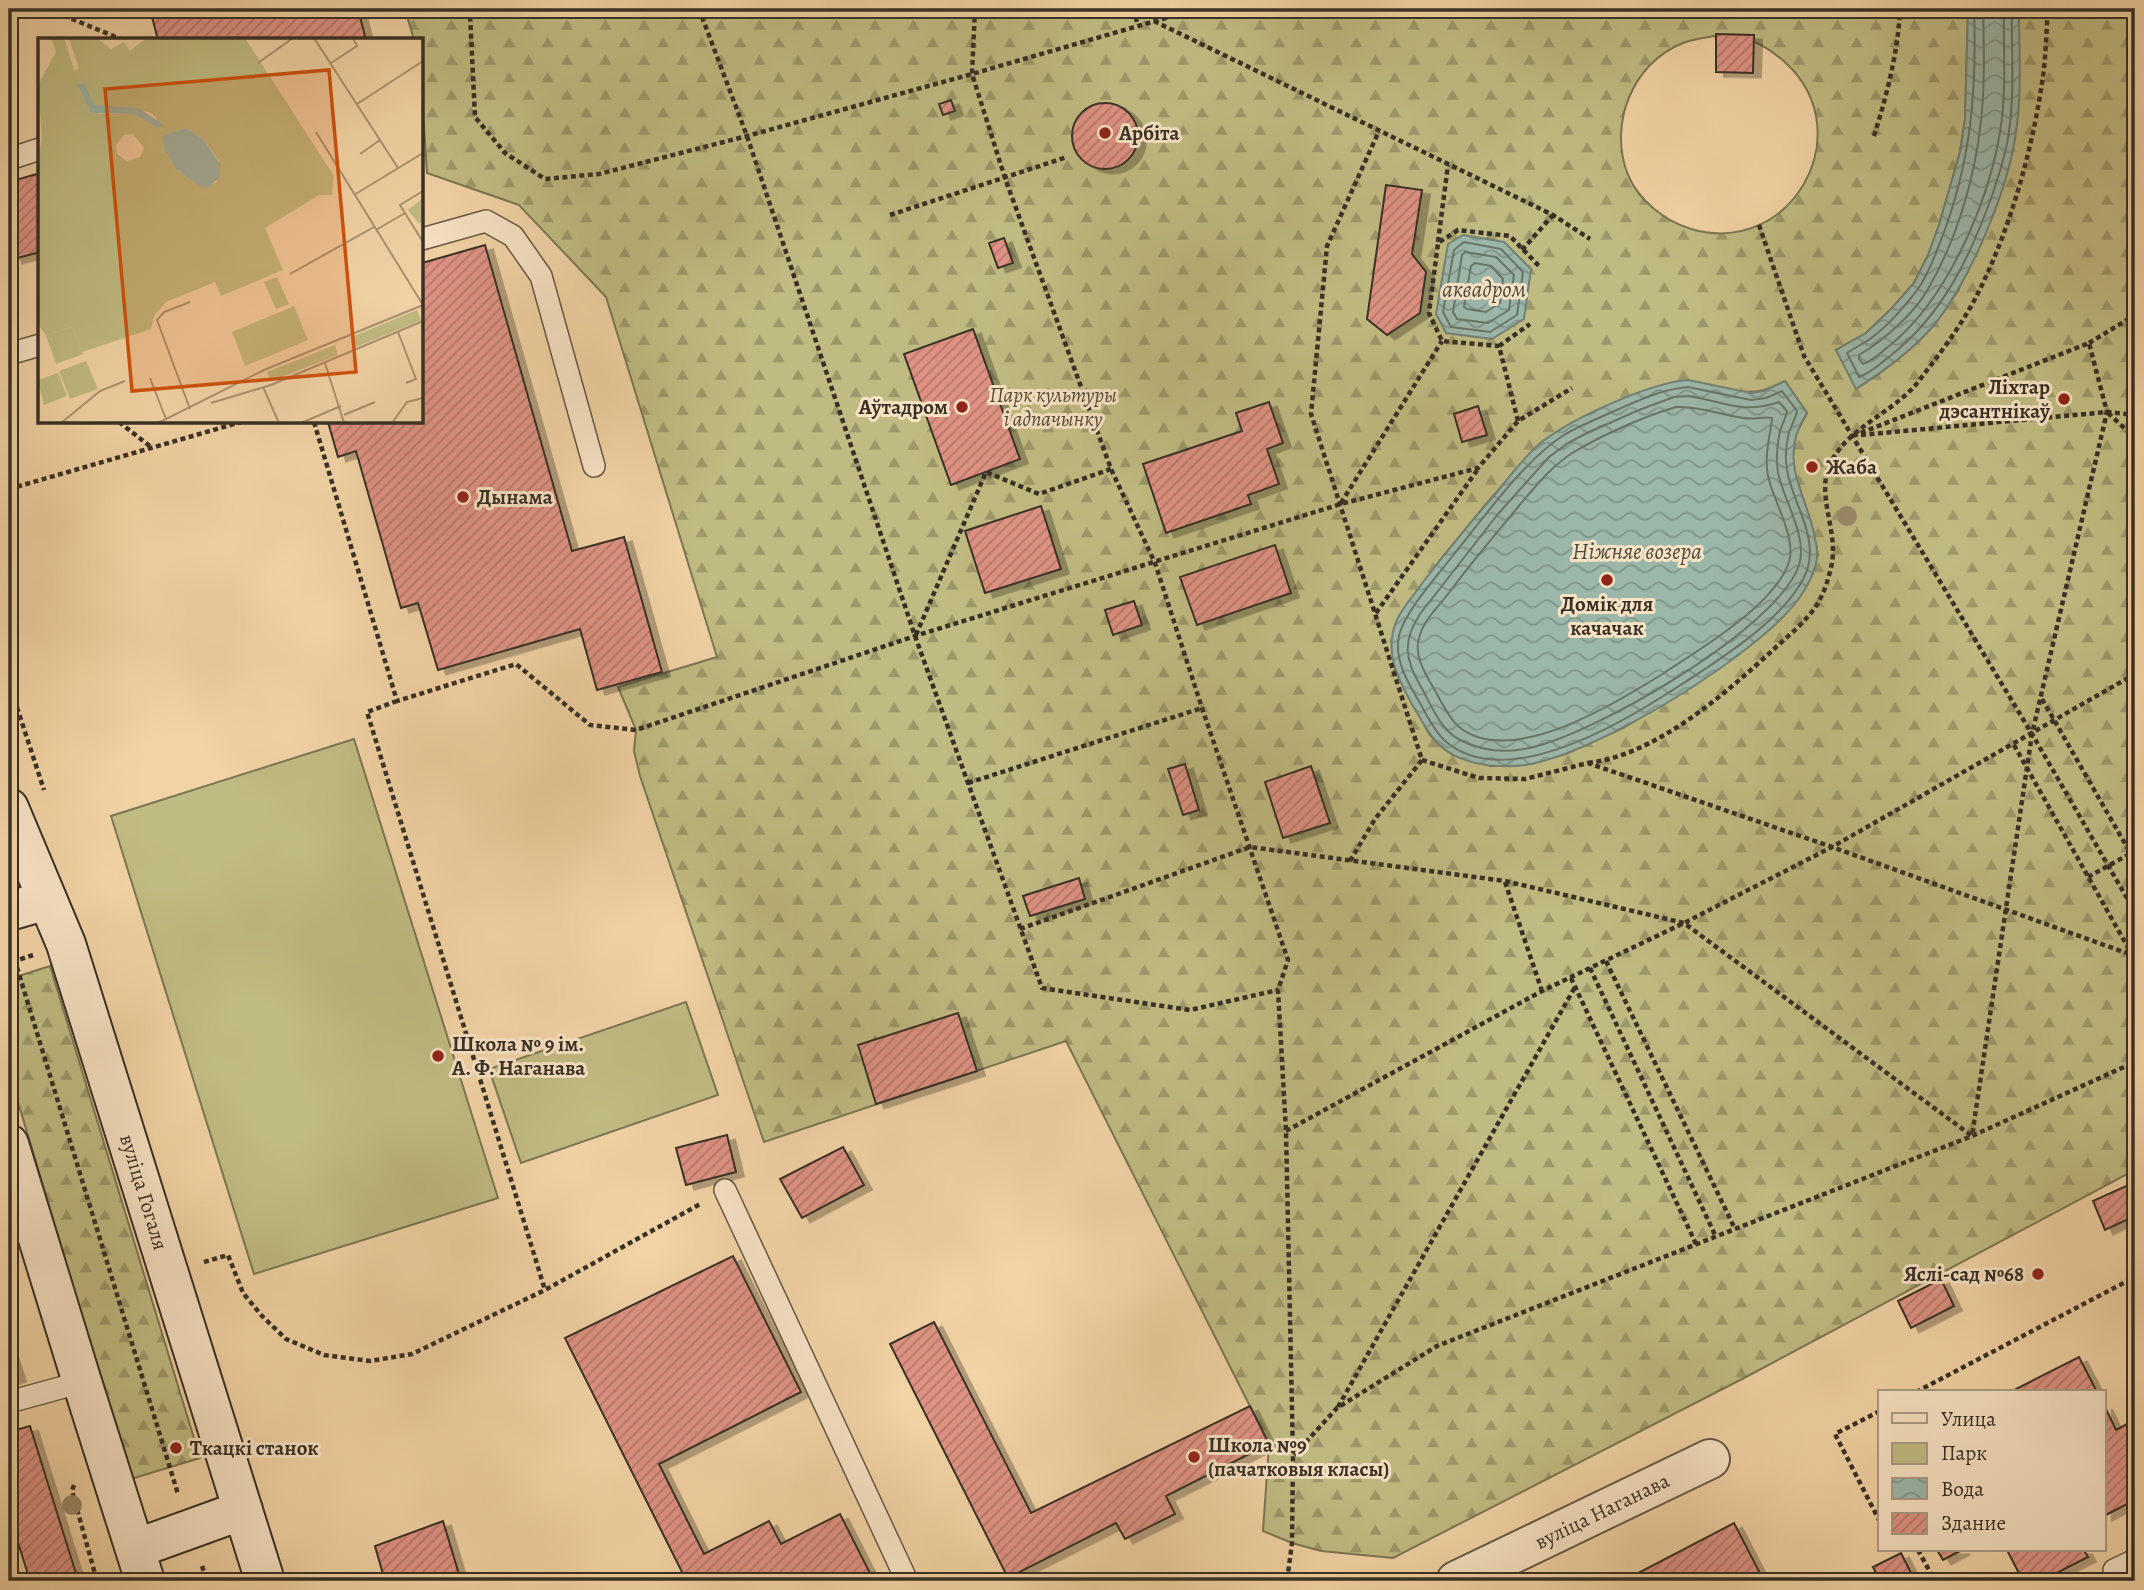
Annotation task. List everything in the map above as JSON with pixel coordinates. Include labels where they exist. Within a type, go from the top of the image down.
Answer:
[{"type":"main road","name":"вуліца Гогаля","points":[[9,808],[66,944],[265,1581]]},
{"type":"main road","points":[[9,911],[47,900]]},
{"type":"main road","points":[[9,1144],[140,1565],[243,1510]]},
{"type":"main road","name":"вуліца Наганава","points":[[1456,1581],[1710,1459]]},
{"type":"lane","points":[[9,159],[38,150]]},
{"type":"lane","points":[[424,238],[486,221],[513,236],[541,276],[594,466]]},
{"type":"lane","points":[[9,354],[38,346]]},
{"type":"lane","points":[[725,1190],[907,1581]]},
{"type":"lane","points":[[9,1402],[82,1382]]},
{"type":"lane","points":[[2120,1581],[2114,1570],[2135,1560]]},
{"type":"path","points":[[48,9],[118,38]]},
{"type":"path","points":[[473,9],[470,14],[475,117],[505,153],[545,179],[599,174],[747,136],[1197,9]]},
{"type":"path","points":[[699,9],[747,136],[915,636],[1042,988],[1190,1010],[1278,990]]},
{"type":"path","points":[[975,9],[972,74],[1005,178],[1111,470],[1156,563],[1288,960],[1278,990],[1286,1130],[1293,1456],[1292,1543],[1287,1581]]},
{"type":"path","points":[[1133,9],[1138,25]]},
{"type":"path","points":[[1874,136],[1890,84],[1900,9]]},
{"type":"path","points":[[1422,760],[1479,778],[1525,779],[1606,761],[1639,747],[1692,718],[1741,679],[1802,622],[1818,603],[1832,562],[1833,541],[1824,491],[1826,473],[1840,448],[1912,388],[1956,330],[1974,300],[2017,192],[2028,150],[2043,81],[2048,9]]},
{"type":"path","points":[[1154,20],[1553,215],[1590,239]]},
{"type":"path","points":[[1379,131],[1327,246],[1311,414],[1422,760]]},
{"type":"path","points":[[890,215],[1067,157]]},
{"type":"path","points":[[1442,341],[1429,313],[1448,165]]},
{"type":"path","points":[[1522,250],[1553,215]]},
{"type":"path","points":[[1759,225],[1804,356],[2032,734],[2135,912]]},
{"type":"path","points":[[1438,243],[1458,230],[1510,236],[1539,265]]},
{"type":"path","points":[[1853,436],[2089,342],[2135,315]]},
{"type":"path","points":[[1442,341],[1499,346],[1531,324]]},
{"type":"path","points":[[1341,504],[1442,341]]},
{"type":"path","points":[[1972,1136],[2032,734],[2107,412],[2089,342]]},
{"type":"path","points":[[1499,346],[1518,421]]},
{"type":"path","points":[[1376,614],[1478,468],[1518,421],[1572,388]]},
{"type":"path","points":[[1853,436],[2107,412],[2135,415]]},
{"type":"path","points":[[2107,412],[2135,438]]},
{"type":"path","points":[[121,424],[151,448]]},
{"type":"path","points":[[9,489],[234,424]]},
{"type":"path","points":[[315,424],[397,701]]},
{"type":"path","points":[[545,1290],[367,712],[516,664],[590,725],[636,730],[915,636],[1341,504],[1478,468]]},
{"type":"path","points":[[915,636],[986,472],[1039,494],[1111,470]]},
{"type":"path","points":[[1286,1130],[1542,991],[1684,923],[1832,847],[2135,674]]},
{"type":"path","points":[[2041,698],[2133,853],[2135,861]]},
{"type":"path","points":[[968,783],[1202,708]]},
{"type":"path","points":[[2014,745],[2134,957]]},
{"type":"path","points":[[1350,861],[1375,819],[1422,760]]},
{"type":"path","points":[[1588,763],[1832,847],[2134,957]]},
{"type":"path","points":[[1020,929],[1250,848],[1505,881],[1684,923],[1972,1136]]},
{"type":"path","points":[[2088,877],[2133,853]]},
{"type":"path","points":[[1505,881],[1542,991]]},
{"type":"path","points":[[1605,961],[1735,1229]]},
{"type":"path","points":[[1590,968],[1716,1237]]},
{"type":"path","points":[[1571,978],[1696,1244]]},
{"type":"path","points":[[1293,1456],[1337,1408],[1575,987]]},
{"type":"path","points":[[1337,1408],[1437,1346],[1972,1136],[2135,1062]]},
{"type":"path","points":[[200,1264],[229,1255],[243,1293],[262,1317],[286,1339],[324,1355],[370,1361],[412,1354],[545,1290],[725,1190]]},
{"type":"path","points":[[1920,1390],[2135,1277]]},
{"type":"path","points":[[1878,1412],[1836,1434],[1878,1518]]},
{"type":"path","points":[[9,1547],[20,1581]]},
{"type":"path","points":[[1919,1552],[1935,1581]]},
{"type":"path","points":[[78,1580],[95,1574]]},
{"type":"green space","name":"Парк культуры і адпачынку","points":[[405,9],[1968,9],[1965,119],[1960,152],[1939,225],[1914,283],[1866,333],[1836,350],[1857,388],[1910,349],[1934,325],[1958,291],[1991,219],[2019,89],[2019,9],[2135,9],[2135,1170],[1744,1378],[1393,1558],[1321,1551],[1263,1531],[1269,1444],[1066,1041],[764,1142],[640,776],[634,751],[636,730],[618,687],[717,657],[606,297],[519,205],[427,173],[424,38],[413,38]],"holes":[[[1714,36],[1738,38],[1768,49],[1787,64],[1808,93],[1817,124],[1815,155],[1804,184],[1784,208],[1758,225],[1727,233],[1691,229],[1654,209],[1633,184],[1623,156],[1623,117],[1638,80],[1665,52],[1683,43]],[[1785,381],[1807,413],[1796,434],[1794,470],[1811,522],[1818,555],[1799,598],[1780,620],[1729,661],[1660,706],[1623,728],[1566,754],[1525,765],[1490,766],[1453,755],[1429,734],[1395,670],[1398,618],[1440,560],[1538,445],[1580,419],[1633,395],[1751,392]]]},
{"type":"green space","points":[[354,739],[498,1198],[254,1274],[111,816]]},
{"type":"green space","points":[[50,966],[200,1458],[131,1479],[9,1072],[9,979]]},
{"type":"green space","points":[[686,1002],[718,1095],[521,1163],[489,1069]]},
{"type":"water","points":[[1968,9],[2019,9],[2018,117],[2005,180],[1974,259],[1935,324],[1898,359],[1856,389],[1836,350],[1866,333],[1914,283],[1939,225],[1960,152],[1965,119]]},
{"type":"water","name":"аквадром","points":[[1463,235],[1504,242],[1531,269],[1524,319],[1492,339],[1446,333],[1436,314],[1448,244]]},
{"type":"water","name":"Ніжняе возера","points":[[1688,380],[1751,393],[1764,391],[1785,381],[1807,413],[1794,444],[1794,458],[1799,487],[1814,533],[1817,561],[1800,597],[1750,646],[1713,673],[1632,723],[1592,743],[1555,757],[1516,766],[1478,764],[1445,750],[1421,720],[1402,686],[1394,664],[1391,643],[1402,610],[1465,529],[1537,446],[1568,425],[1609,404],[1652,388]]},
{"type":"building","points":[[150,9],[358,9],[365,38],[157,38]]},
{"type":"building","points":[[1716,34],[1754,35],[1753,73],[1716,72]]},
{"type":"building","points":[[951,100],[955,111],[943,115],[939,104]]},
{"type":"building","name":"Арбіта","points":[[1099,103],[1111,103],[1129,112],[1136,123],[1136,149],[1129,160],[1118,167],[1099,169],[1086,164],[1077,155],[1072,142],[1072,130],[1077,117],[1086,108]]},
{"type":"building","points":[[38,174],[38,253],[14,259],[9,240],[9,182]]},
{"type":"building","points":[[1386,185],[1422,190],[1412,254],[1426,272],[1420,313],[1387,335],[1367,319]]},
{"type":"building","points":[[1004,238],[1013,263],[998,268],[989,243]]},
{"type":"building","name":"Дынама","points":[[485,245],[572,551],[624,537],[662,672],[597,690],[580,629],[438,670],[418,603],[401,608],[356,451],[338,457],[329,424],[424,424],[424,262]]},
{"type":"building","name":"Аўтадром","points":[[973,329],[1020,459],[951,485],[904,354]]},
{"type":"building","points":[[1269,402],[1283,443],[1267,449],[1279,484],[1248,495],[1251,504],[1166,533],[1143,464],[1242,431],[1236,413]]},
{"type":"building","points":[[1478,406],[1487,435],[1462,442],[1454,414]]},
{"type":"building","points":[[1041,506],[1061,569],[985,593],[965,531]]},
{"type":"building","points":[[1275,545],[1291,593],[1197,625],[1180,577]]},
{"type":"building","points":[[1134,601],[1142,625],[1113,635],[1105,610]]},
{"type":"building","points":[[1185,764],[1199,810],[1183,815],[1168,769]]},
{"type":"building","points":[[1311,766],[1330,823],[1283,838],[1265,782]]},
{"type":"building","points":[[1079,878],[1085,899],[1030,916],[1023,896]]},
{"type":"building","points":[[958,1013],[977,1071],[876,1104],[858,1045]]},
{"type":"building","points":[[727,1135],[736,1172],[686,1185],[676,1148]]},
{"type":"building","points":[[843,1147],[864,1185],[802,1218],[780,1179]]},
{"type":"building","points":[[2135,1182],[2135,1216],[2105,1230],[2093,1201]]},
{"type":"building","points":[[733,1256],[801,1392],[659,1464],[704,1554],[769,1521],[781,1544],[840,1514],[874,1581],[679,1581],[685,1578],[565,1338]]},
{"type":"building","points":[[1941,1279],[1954,1306],[1911,1328],[1898,1301]]},
{"type":"building","name":"Школа №9 (пачатковыя класы)","points":[[934,1322],[1031,1513],[1250,1406],[1269,1444],[1166,1496],[1175,1514],[1125,1539],[1116,1523],[1008,1578],[890,1344]]},
{"type":"building","points":[[9,1349],[18,1377],[9,1380]]},
{"type":"building","points":[[2079,1357],[2096,1390],[2016,1390]]},
{"type":"building","points":[[2106,1409],[2116,1430],[2135,1420],[2135,1462],[2127,1466],[2135,1484],[2135,1500],[2106,1515]]},
{"type":"building","points":[[30,1426],[79,1581],[30,1581],[9,1513],[9,1432]]},
{"type":"building","points":[[443,1521],[461,1581],[385,1581],[375,1546]]},
{"type":"building","points":[[1734,1523],[1764,1581],[1623,1581]]},
{"type":"building","points":[[1938,1552],[1958,1552],[1943,1560]]},
{"type":"building","points":[[2008,1552],[2085,1552],[2088,1557],[2041,1581],[2023,1581]]},
{"type":"building","points":[[1901,1553],[1915,1581],[1880,1581],[1873,1567]]},
{"type":"place","name":"Арбіта","points":[[1105,133]]},
{"type":"place","name":"Ліхтар дэсантнікаў","points":[[2064,399]]},
{"type":"place","name":"Аўтадром","points":[[962,407]]},
{"type":"place","name":"Жаба","points":[[1812,467]]},
{"type":"place","name":"Дынама","points":[[463,497]]},
{"type":"place","name":"Домік для качачак","points":[[1607,580]]},
{"type":"place","name":"Школа № 9 ім. А. Ф. Наганава","points":[[438,1056]]},
{"type":"place","name":"Яслі-сад №68","points":[[2038,1274]]},
{"type":"place","name":"Ткацкі станок","points":[[176,1448]]},
{"type":"place","name":"Школа №9 (пачатковыя класы)","points":[[1194,1457]]}]
